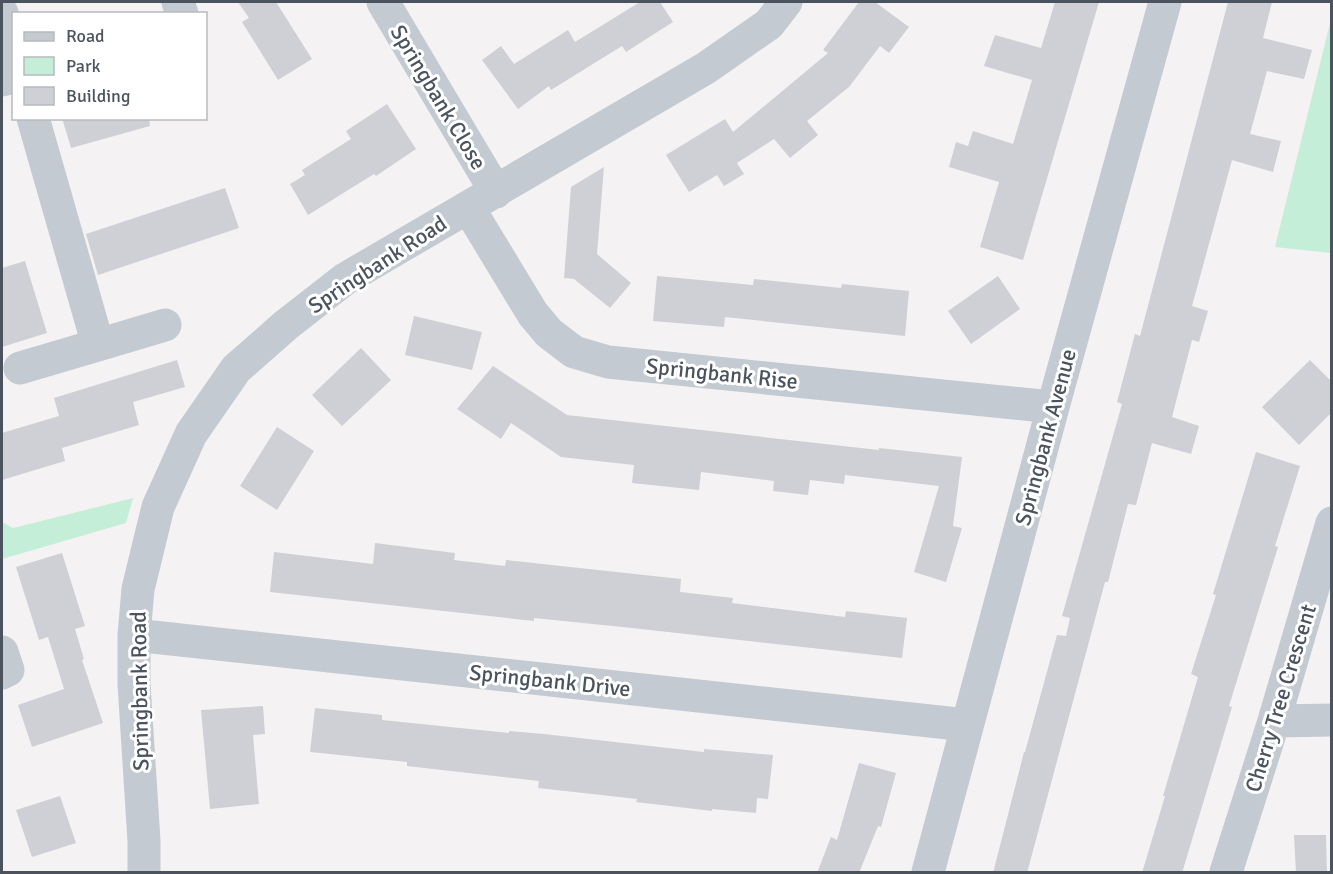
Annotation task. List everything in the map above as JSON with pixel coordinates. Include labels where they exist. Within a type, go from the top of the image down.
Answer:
[{"type":"street","name":"Springbank Close","points":[[382,2],[496,192]]},
{"type":"street","name":"Springbank Road","points":[[144,873],[134,684],[134,635],[138,589],[158,507],[191,434],[236,369],[285,325],[345,279],[706,68],[768,24],[786,2]]},
{"type":"street","name":"Springbank Avenue","points":[[928,873],[1165,2]]},
{"type":"street","points":[[2,13],[12,46]]},
{"type":"street","points":[[34,120],[98,345]]},
{"type":"street","name":"Springbank Rise","points":[[468,207],[533,314],[549,333],[574,352],[608,362],[1053,407]]},
{"type":"street","points":[[20,368],[165,326]]},
{"type":"street","name":"Cherry Tree Crescent","points":[[1226,873],[1274,721],[1332,523]]},
{"type":"street","name":"Springbank Drive","points":[[134,635],[967,725]]},
{"type":"street","points":[[2,652],[8,670],[2,673]]},
{"type":"street","points":[[1274,721],[1332,720]]},
{"type":"green space","points":[[1331,19],[1331,253],[1275,247]]},
{"type":"green space","points":[[133,498],[126,523],[2,559],[2,522],[13,528]]},
{"type":"building","points":[[238,2],[276,2],[312,59],[278,80],[242,22],[249,18]]},
{"type":"building","points":[[640,2],[660,2],[673,22],[626,52],[622,46],[551,90],[549,86],[518,109],[482,60],[501,46],[514,64],[568,30],[575,42]]},
{"type":"building","points":[[859,2],[875,2],[909,27],[889,53],[880,46],[849,87],[807,121],[818,135],[790,158],[774,139],[737,163],[744,174],[724,186],[717,175],[689,192],[666,155],[725,119],[733,132],[828,53],[823,50]]},
{"type":"building","points":[[1055,2],[1099,2],[1023,260],[980,247],[999,182],[949,167],[956,142],[968,146],[973,131],[1013,144],[1032,80],[984,66],[995,35],[1041,48]]},
{"type":"building","points":[[1228,2],[1272,2],[1263,38],[1312,50],[1304,79],[1267,71],[1250,134],[1281,141],[1273,172],[1232,160],[1192,306],[1208,311],[1199,342],[1192,340],[1172,417],[1199,426],[1191,454],[1152,443],[1136,505],[1128,504],[1108,582],[1105,582],[1027,873],[993,873],[1057,635],[1066,636],[1070,618],[1062,616],[1122,404],[1117,402],[1135,334],[1140,336]]},
{"type":"building","points":[[387,104],[416,149],[376,176],[374,174],[308,215],[290,184],[305,175],[302,170],[351,139],[346,131]]},
{"type":"building","points":[[63,120],[149,120],[150,126],[71,148]]},
{"type":"building","points":[[604,167],[597,254],[631,283],[610,308],[574,279],[564,278],[571,187]]},
{"type":"building","points":[[225,188],[239,228],[98,275],[86,234]]},
{"type":"building","points":[[25,261],[47,333],[2,347],[2,268]]},
{"type":"building","points":[[657,276],[753,285],[754,279],[841,288],[842,284],[909,291],[905,336],[725,317],[724,327],[653,321]]},
{"type":"building","points":[[998,276],[1020,309],[971,344],[948,311]]},
{"type":"building","points":[[414,316],[482,332],[472,370],[405,355]]},
{"type":"building","points":[[361,348],[391,380],[342,426],[312,395]]},
{"type":"building","points":[[177,360],[185,387],[133,402],[139,425],[62,448],[65,461],[2,480],[2,433],[59,416],[54,398]]},
{"type":"building","points":[[1310,360],[1332,382],[1332,412],[1299,445],[1262,407]]},
{"type":"building","points":[[493,366],[567,415],[879,450],[879,448],[962,457],[953,526],[962,528],[946,582],[914,572],[939,486],[845,475],[844,484],[810,480],[808,495],[773,491],[774,481],[701,472],[699,490],[632,483],[634,465],[561,457],[511,423],[501,439],[457,409]]},
{"type":"building","points":[[277,427],[314,451],[277,510],[240,486]]},
{"type":"building","points":[[1256,452],[1300,466],[1182,873],[1142,873],[1198,677],[1191,674]]},
{"type":"building","points":[[375,543],[455,553],[454,560],[505,566],[506,560],[681,579],[680,592],[733,598],[732,603],[845,617],[846,611],[907,618],[902,658],[270,592],[274,552],[373,564]]},
{"type":"building","points":[[62,553],[85,626],[75,629],[84,659],[82,660],[103,723],[32,747],[18,705],[64,689],[48,637],[39,640],[16,567]]},
{"type":"building","points":[[263,706],[265,734],[253,735],[259,804],[210,809],[201,710]]},
{"type":"building","points":[[315,708],[382,715],[382,720],[509,733],[509,731],[544,734],[704,752],[704,749],[773,755],[768,799],[757,798],[756,813],[712,809],[712,811],[636,802],[637,799],[538,788],[539,781],[407,766],[407,762],[310,752]]},
{"type":"building","points":[[859,763],[896,773],[881,827],[878,826],[859,873],[817,873],[831,837],[837,840]]},
{"type":"building","points":[[60,796],[76,843],[32,857],[16,810]]},
{"type":"building","points":[[1294,835],[1326,835],[1327,873],[1296,873]]}]
